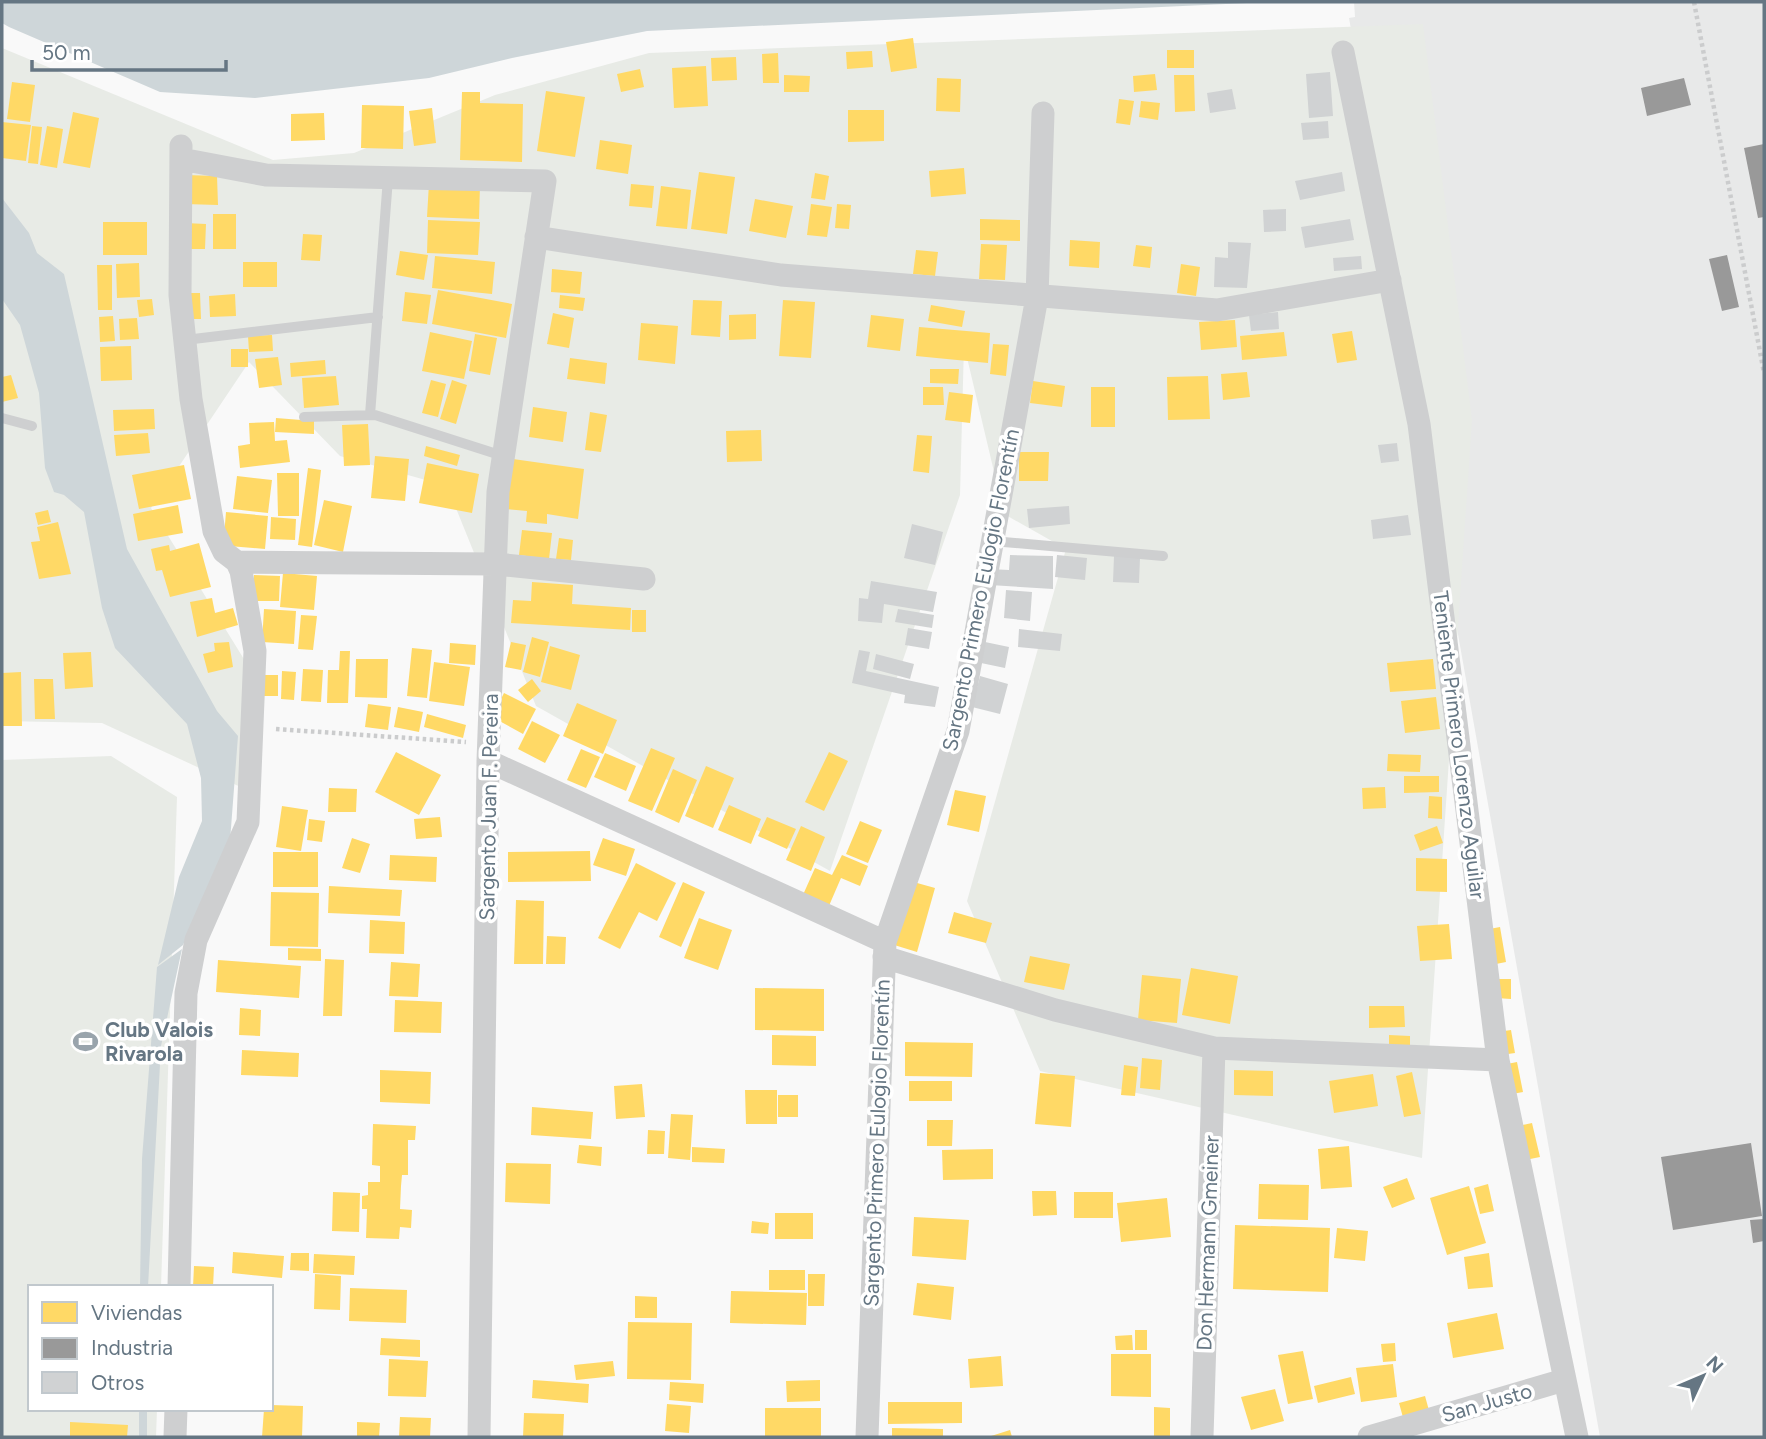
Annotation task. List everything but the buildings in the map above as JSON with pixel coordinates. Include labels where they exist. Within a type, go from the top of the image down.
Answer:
[{"type":"street","name":"Teniente Primero Lorenzo Aguilar","points":[[1343,52],[1419,424],[1498,1060],[1577,1437]]},
{"type":"street","name":"Sargento Primero Eulogio Florentín","points":[[867,1437],[884,950],[958,731],[1037,297],[1042,113]]},
{"type":"street","points":[[388,178],[266,175],[181,153],[180,295],[191,399],[214,531],[224,552],[237,562],[496,564],[645,579]]},
{"type":"street","name":"Sargento Juan F. Pereira","points":[[388,178],[545,181],[498,492],[489,752],[479,1437]]},
{"type":"street","points":[[536,237],[780,275],[1217,310],[1390,280]]},
{"type":"street","points":[[179,1285],[186,993],[196,940],[248,822],[254,727],[255,651],[237,562]]},
{"type":"street","points":[[489,752],[884,950],[1055,1010],[1214,1048],[1498,1060]]},
{"type":"street","name":"Don Hermann Gmeiner","points":[[1202,1437],[1214,1048]]},
{"type":"street","name":"San Justo","points":[[1369,1437],[1564,1380]]},
{"type":"street","points":[[175,1437],[176,1411]]},
{"type":"lane","points":[[370,415],[388,178]]},
{"type":"lane","points":[[185,340],[378,317]]},
{"type":"lane","points":[[304,417],[370,415],[503,456]]},
{"type":"lane","points":[[2,418],[32,426]]},
{"type":"lane","points":[[992,541],[1163,556]]},
{"type":"path","points":[[1694,2],[1764,373]]},
{"type":"path","points":[[254,727],[489,752]]},
{"type":"shaded area","points":[[2,2],[1269,2],[647,31],[429,78],[255,98],[160,92],[9,27],[2,23]]},
{"type":"shaded area","points":[[1354,2],[1764,2],[1764,1437],[1600,1437],[1349,18],[1355,17]]},
{"type":"shaded area","points":[[1423,24],[1472,420],[1422,1158],[1040,1071],[967,901],[1066,549],[1004,514],[964,345],[960,495],[830,871],[536,706],[447,486],[340,456],[249,362],[151,508],[250,669],[247,790],[102,723],[2,721],[2,48],[273,160],[354,153],[495,95],[649,53]]},
{"type":"shaded area","points":[[2,198],[29,233],[37,253],[64,274],[127,549],[217,711],[238,736],[230,841],[183,945],[158,965],[179,877],[202,821],[201,778],[187,724],[115,648],[102,608],[84,512],[64,495],[54,492],[45,468],[39,393],[20,325],[2,299]]},
{"type":"shaded area","name":"Club Valois Rivarola","points":[[111,756],[177,797],[161,1285],[28,1285],[28,1411],[157,1411],[156,1437],[2,1437],[2,760]]},
{"type":"shaded area","points":[[182,949],[161,1046],[148,1285],[140,1285],[142,1159],[157,967]]},
{"type":"shaded area","points":[[139,1411],[147,1411],[147,1437],[139,1437]]},
{"type":"place","name":"Club Valois Rivarola","points":[[85,1042]]}]
